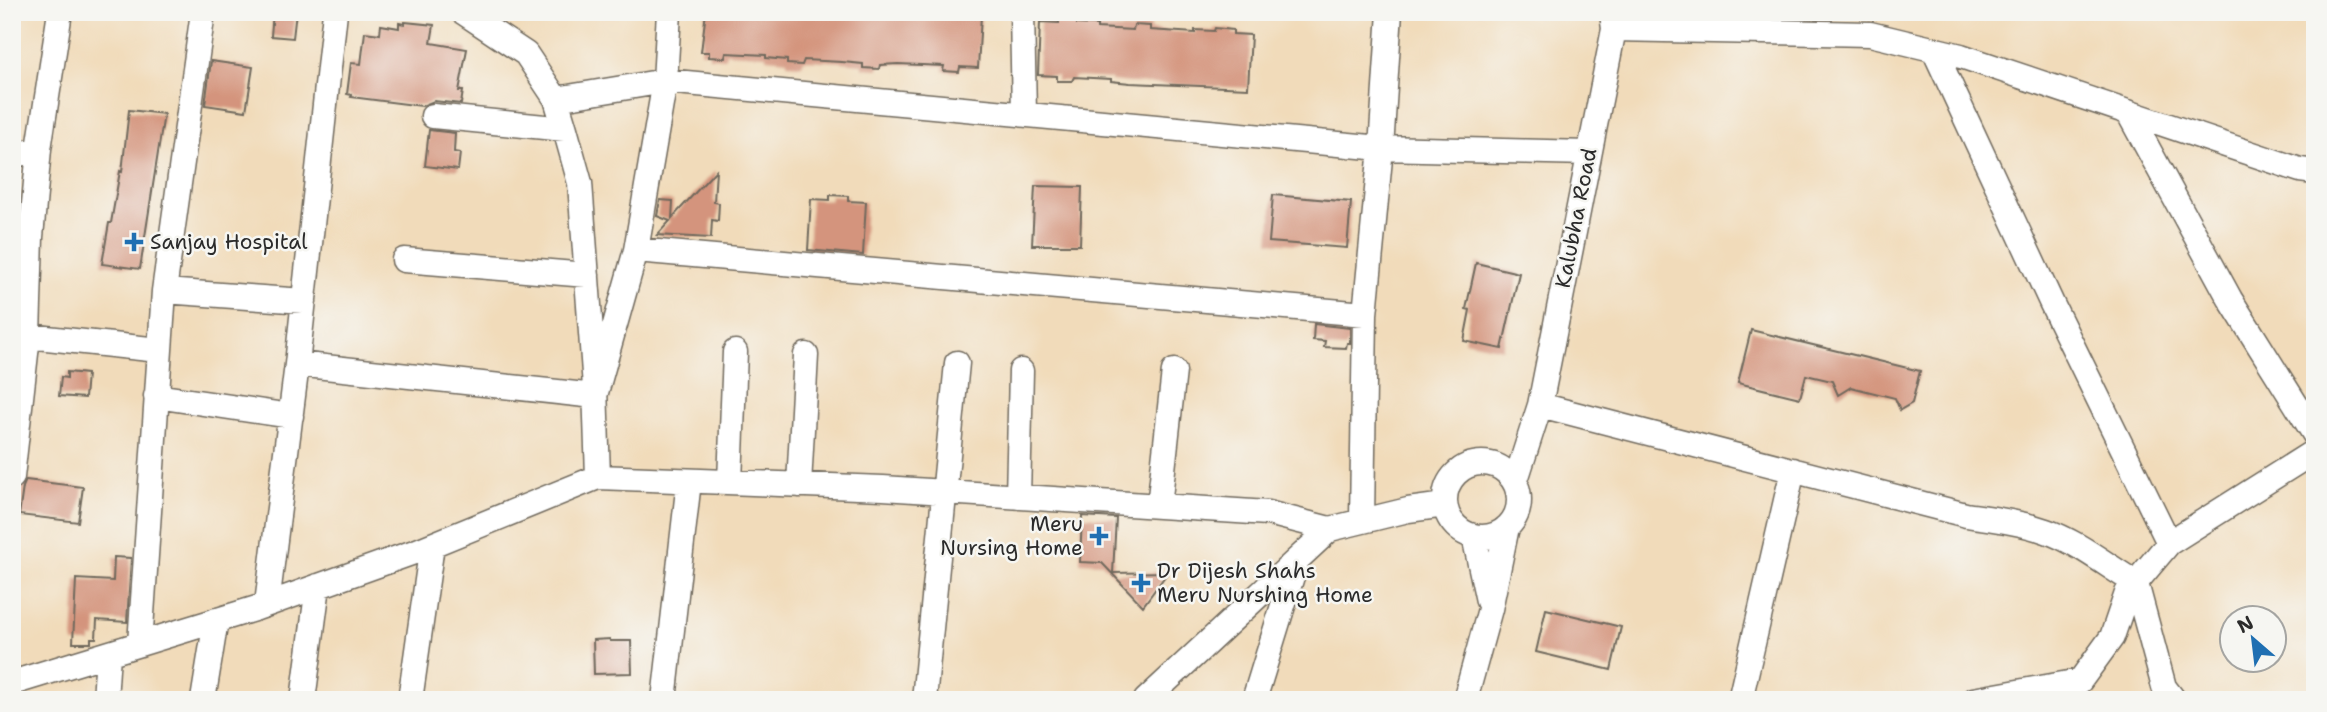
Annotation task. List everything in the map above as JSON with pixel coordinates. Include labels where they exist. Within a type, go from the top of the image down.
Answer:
[{"type":"street","points":[[12,477],[20,337],[22,239],[60,12]]},
{"type":"street","points":[[140,644],[163,291],[203,12]]},
{"type":"street","points":[[267,604],[297,364],[335,12]]},
{"type":"street","points":[[463,12],[526,54],[556,99],[565,129],[580,183],[598,477]]},
{"type":"street","points":[[595,396],[636,250],[665,81],[669,12]]},
{"type":"street","points":[[1022,12],[1024,114]]},
{"type":"street","points":[[1372,518],[1365,314],[1381,148],[1390,12]]},
{"type":"street","points":[[1613,21],[1870,34],[1961,57],[2301,170],[2315,172]]},
{"type":"street","name":"Kalubha Road","points":[[1515,483],[1537,414],[1613,21]]},
{"type":"street","points":[[1934,50],[2052,304],[2169,543]]},
{"type":"street","points":[[556,99],[665,81],[1381,148],[1589,153]]},
{"type":"street","points":[[2128,112],[2230,299],[2315,435]]},
{"type":"street","points":[[433,116],[565,129]]},
{"type":"street","points":[[12,156],[39,149]]},
{"type":"street","points":[[636,250],[1365,314]]},
{"type":"street","points":[[404,260],[587,275]]},
{"type":"street","points":[[163,291],[304,301]]},
{"type":"street","points":[[20,337],[159,350]]},
{"type":"street","points":[[730,482],[735,352]]},
{"type":"street","points":[[799,485],[806,355]]},
{"type":"street","points":[[924,700],[957,363]]},
{"type":"street","points":[[297,364],[595,396]]},
{"type":"street","points":[[1018,497],[1021,372]]},
{"type":"street","points":[[1159,506],[1174,372]]},
{"type":"street","points":[[156,396],[291,416]]},
{"type":"street","points":[[1492,465],[1537,414],[1793,470],[1966,515],[2047,532],[2067,541],[2136,583],[2164,687],[2174,700]]},
{"type":"street","points":[[1973,700],[2080,681],[2112,637],[2127,593],[2169,543],[2315,451]]},
{"type":"street","points":[[1372,518],[1452,478],[1470,465],[1492,465],[1502,469],[1515,483],[1518,506],[1507,527],[1490,609],[1465,700]]},
{"type":"street","points":[[1740,700],[1793,470]]},
{"type":"street","points":[[12,683],[267,604],[432,545],[598,477],[943,492],[1268,513],[1330,529]]},
{"type":"street","points":[[1452,478],[1447,487],[1445,505],[1454,525],[1474,536],[1486,536],[1507,527]]},
{"type":"street","points":[[664,700],[689,481]]},
{"type":"street","points":[[1146,700],[1330,529],[1372,518],[1445,505]]},
{"type":"street","points":[[1474,536],[1490,609]]},
{"type":"street","points":[[410,700],[432,545]]},
{"type":"street","points":[[1254,700],[1298,558]]},
{"type":"street","points":[[303,700],[318,586]]},
{"type":"street","points":[[203,700],[216,621]]},
{"type":"street","points":[[106,700],[108,654]]},
{"type":"building","points":[[273,12],[296,12],[293,38],[271,36]]},
{"type":"building","points":[[706,12],[964,12],[981,15],[978,68],[960,67],[959,72],[943,71],[944,66],[898,64],[880,65],[879,69],[842,62],[804,60],[802,65],[787,64],[787,60],[766,58],[766,55],[726,53],[725,58],[709,57],[709,52],[701,52]]},
{"type":"building","points":[[1059,18],[1077,19],[1077,24],[1097,25],[1097,28],[1133,30],[1134,25],[1150,26],[1150,30],[1195,33],[1195,30],[1214,31],[1215,28],[1233,30],[1233,34],[1251,35],[1248,88],[1130,83],[1074,77],[1072,81],[1057,81],[1057,76],[1038,75],[1040,22],[1059,23]]},
{"type":"building","points":[[399,23],[434,25],[431,43],[467,49],[459,91],[463,91],[461,104],[434,101],[422,106],[351,97],[352,95],[347,94],[351,63],[361,64],[365,32],[380,34],[381,25],[399,28]]},
{"type":"building","points":[[211,61],[253,67],[246,111],[205,105]]},
{"type":"building","points":[[129,110],[164,114],[140,269],[102,264],[120,171],[122,172]]},
{"type":"building","points":[[429,130],[455,133],[454,152],[460,153],[458,170],[425,166]]},
{"type":"building","points":[[716,170],[714,202],[719,203],[718,221],[712,220],[711,238],[657,235],[670,221],[657,216],[660,200],[673,201],[672,218]]},
{"type":"building","points":[[1035,186],[1082,187],[1080,245],[1032,245]]},
{"type":"building","points":[[830,195],[848,196],[848,201],[866,202],[863,255],[808,250],[811,199],[830,200]]},
{"type":"building","points":[[1273,195],[1351,202],[1347,248],[1269,242]]},
{"type":"building","points":[[1476,263],[1519,273],[1502,349],[1464,341],[1470,310],[1466,309]]},
{"type":"building","points":[[1314,324],[1350,328],[1350,343],[1347,343],[1346,348],[1324,347],[1325,341],[1313,340]]},
{"type":"building","points":[[1751,330],[1920,371],[1912,403],[1900,410],[1895,398],[1851,387],[1838,395],[1832,381],[1806,375],[1800,398],[1738,383]]},
{"type":"building","points":[[67,372],[87,374],[85,398],[59,396],[61,377],[67,378]]},
{"type":"building","points":[[26,480],[83,487],[78,522],[19,515]]},
{"type":"building","points":[[1082,516],[1116,518],[1113,573],[1168,572],[1143,606],[1102,563],[1080,562]]},
{"type":"building","points":[[114,557],[131,558],[127,622],[97,620],[96,638],[91,638],[91,643],[73,643],[76,579],[113,581]]},
{"type":"building","points":[[1546,609],[1621,627],[1611,670],[1536,652]]},
{"type":"building","points":[[593,640],[631,641],[632,673],[594,674]]},
{"type":"place","name":"Sanjay Hospital","points":[[134,242]]},
{"type":"place","name":"Meru Nursing Home","points":[[1099,536]]},
{"type":"place","name":"Dr Dijesh Shahs Meru Nurshing Home","points":[[1141,583]]}]
